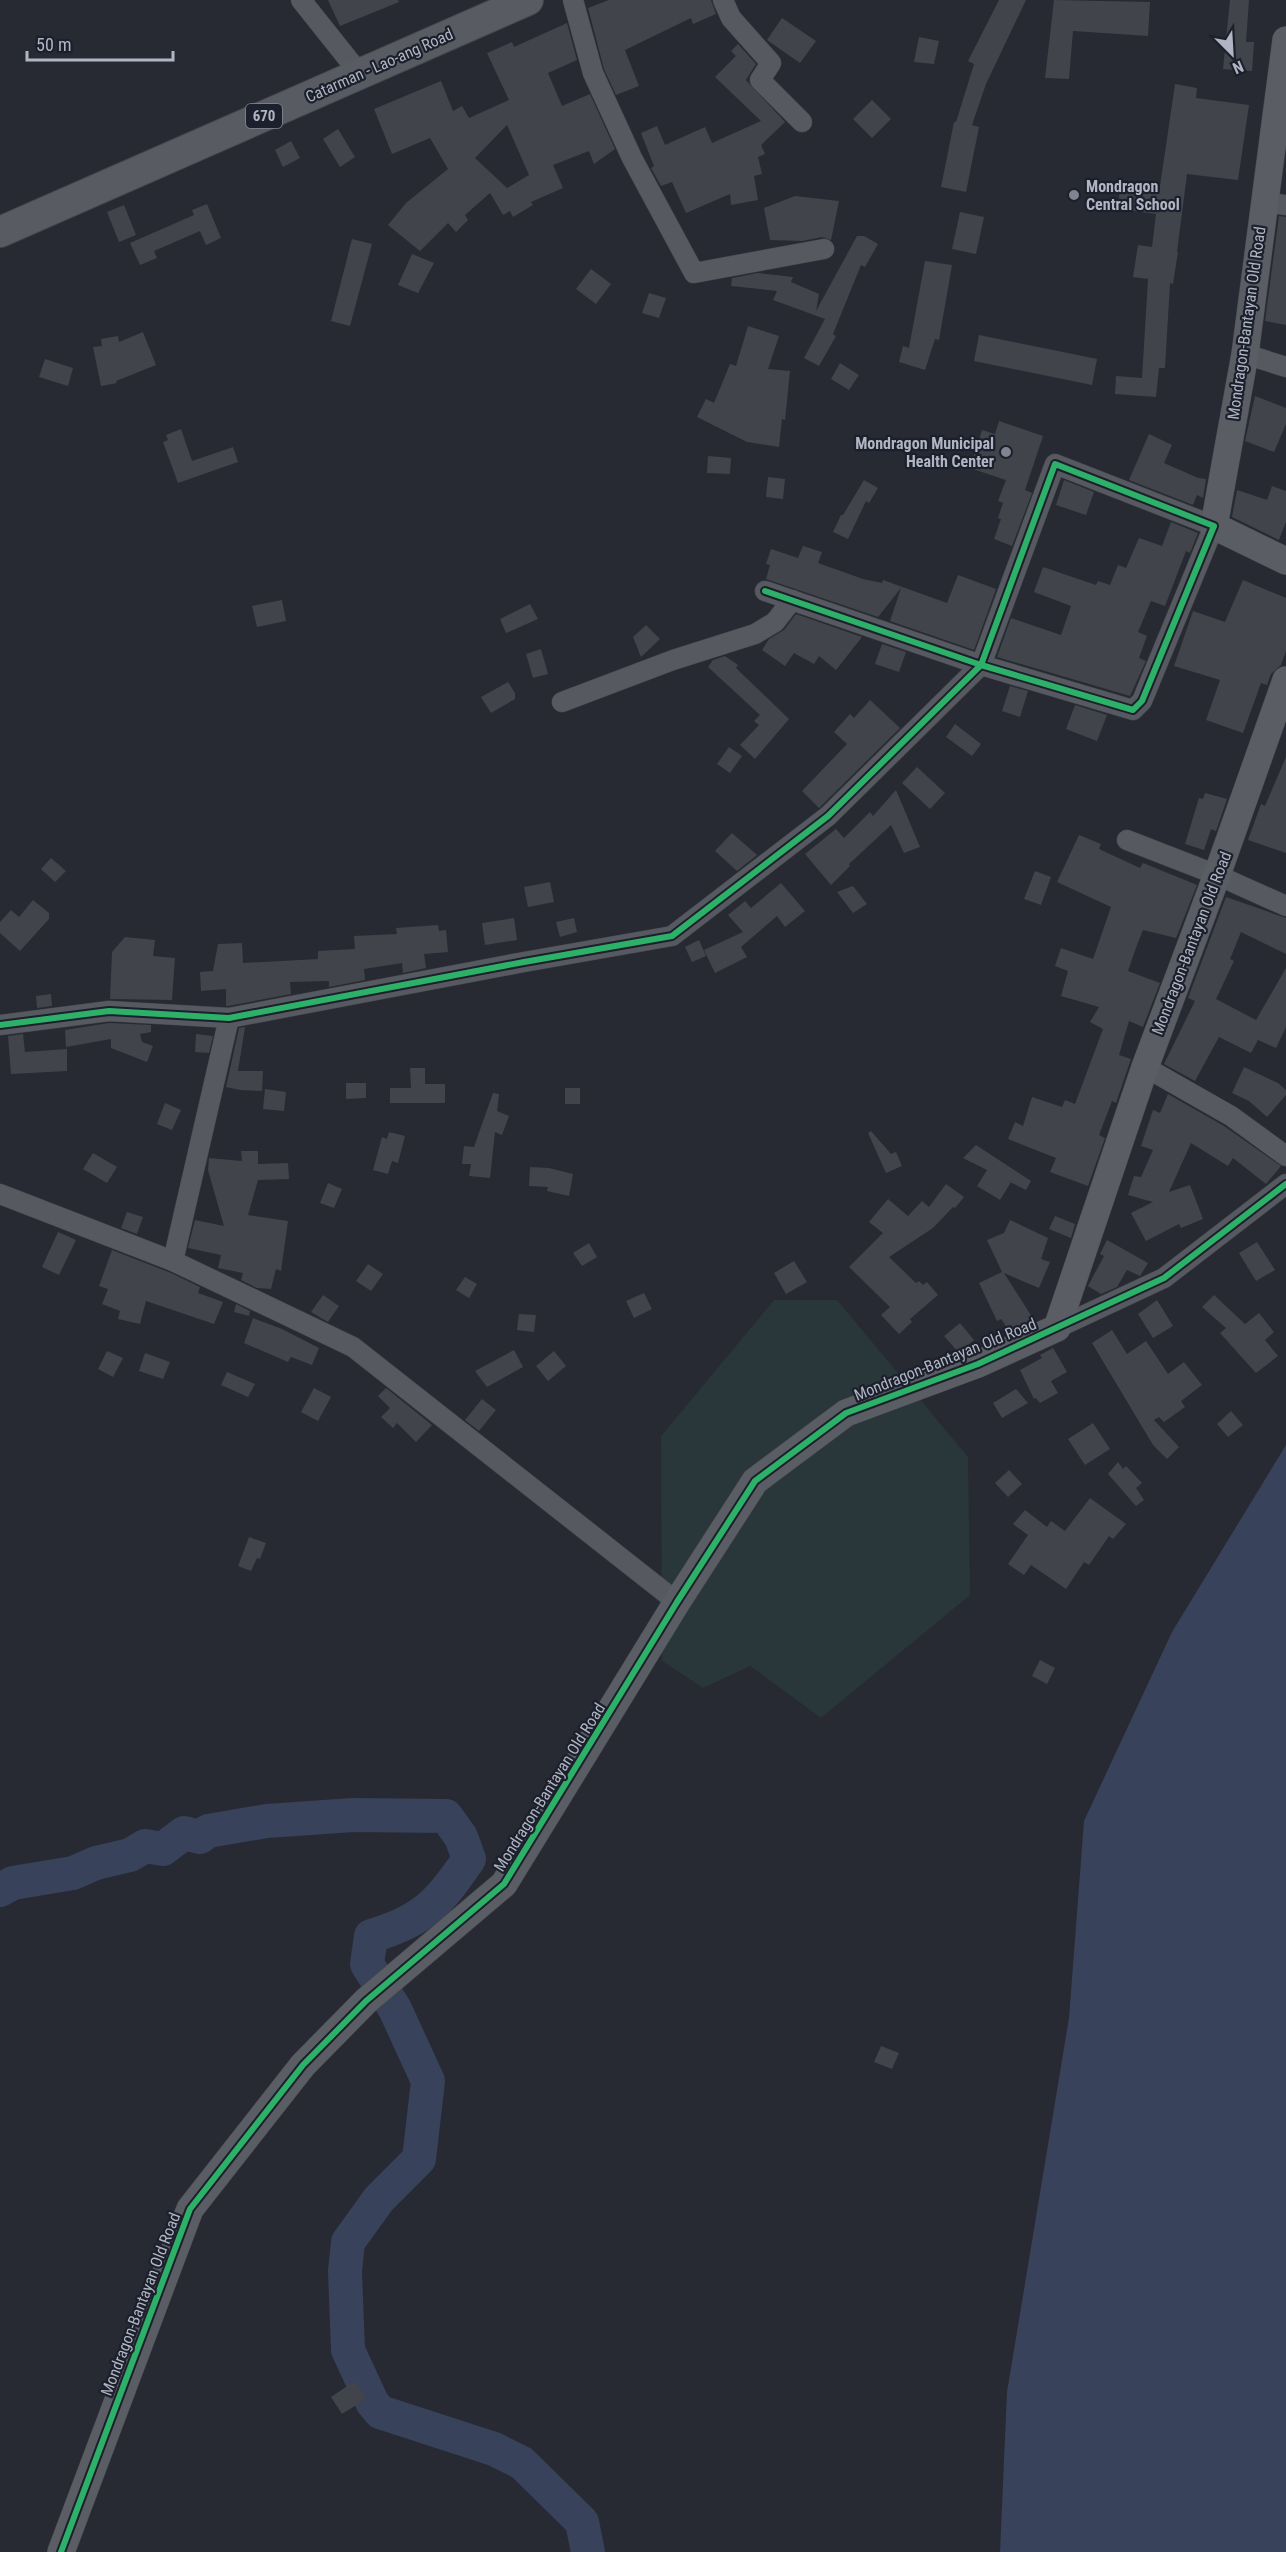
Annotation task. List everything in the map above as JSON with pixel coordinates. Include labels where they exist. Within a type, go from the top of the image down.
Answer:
[{"type":"main road","name":"Catarman - Lao-ang Road","points":[[0,232],[528,0]]},
{"type":"street","points":[[301,0],[360,74]]},
{"type":"street","points":[[573,0],[593,73],[632,158],[694,273],[824,249]]},
{"type":"street","points":[[723,0],[731,18],[771,63],[760,80],[802,122]]},
{"type":"street","name":"Mondragon-Bantayan Old Road","points":[[1214,526],[1275,204],[1286,40]]},
{"type":"street","points":[[1245,354],[1286,367]]},
{"type":"street","points":[[0,1025],[109,1011],[229,1018],[672,936],[828,816],[981,665],[1055,464],[1214,526],[1286,561]]},
{"type":"street","points":[[765,591],[981,665],[1133,710],[1142,701],[1214,526]]},
{"type":"street","points":[[561,702],[755,633],[775,622],[792,600]]},
{"type":"street","name":"Mondragon-Bantayan Old Road","points":[[61,2552],[190,2210],[303,2065],[366,2001],[504,1884],[677,1602],[755,1481],[846,1413],[978,1364],[1057,1328],[1145,1067],[1217,875],[1286,680]]},
{"type":"street","points":[[1127,840],[1217,875],[1286,906]]},
{"type":"street","points":[[173,1261],[229,1018]]},
{"type":"street","points":[[1145,1067],[1231,1116],[1286,1156]]},
{"type":"street","points":[[1057,1328],[1164,1278],[1286,1184]]},
{"type":"street","points":[[0,1194],[173,1261],[353,1347],[677,1602]]},
{"type":"shaded area","points":[[774,1300],[837,1300],[968,1457],[970,1595],[821,1718],[750,1666],[703,1688],[662,1661],[661,1436]]},
{"type":"water","points":[[1286,1445],[1286,2552],[1000,2552],[1007,2392],[1069,2018],[1084,1821],[1172,1632]]},
{"type":"building","points":[[328,0],[398,0],[399,2],[340,26]]},
{"type":"building","points":[[609,0],[711,0],[716,14],[693,24],[691,18],[625,50],[639,86],[616,95],[604,69],[588,8]]},
{"type":"building","points":[[999,0],[1026,0],[986,84],[972,125],[979,127],[966,192],[941,187],[954,122],[956,122],[974,64],[968,61]]},
{"type":"building","points":[[1054,0],[1150,2],[1148,36],[1073,31],[1069,79],[1045,78]]},
{"type":"building","points":[[1230,0],[1249,0],[1246,42],[1254,42],[1252,71],[1223,69]]},
{"type":"building","points":[[782,18],[816,41],[800,63],[767,40]]},
{"type":"building","points":[[567,23],[577,60],[548,73],[562,106],[590,94],[615,149],[594,164],[589,151],[553,165],[563,188],[531,202],[533,205],[513,217],[510,211],[503,215],[490,193],[465,215],[468,220],[456,232],[448,223],[420,251],[388,225],[406,203],[448,169],[430,138],[392,154],[374,109],[441,81],[453,111],[462,106],[469,118],[509,100],[487,53],[512,42],[514,47]],"holes":[[[507,125],[529,175],[507,188],[475,158]]]},
{"type":"building","points":[[919,37],[939,41],[934,64],[914,62]]},
{"type":"building","points":[[738,44],[756,64],[746,80],[785,122],[761,145],[765,154],[758,157],[762,174],[754,176],[758,200],[731,205],[730,194],[686,213],[672,182],[661,186],[651,168],[654,166],[641,133],[657,126],[665,145],[705,127],[712,143],[761,121],[715,77],[736,56],[731,51]]},
{"type":"building","points":[[1175,84],[1197,88],[1196,98],[1249,105],[1238,180],[1187,174],[1173,284],[1170,283],[1165,368],[1159,368],[1156,397],[1115,394],[1116,376],[1142,378],[1148,279],[1133,277],[1138,245],[1152,247],[1156,214],[1118,209],[1120,188],[1159,193]]},
{"type":"building","points":[[872,100],[891,119],[872,138],[853,119]]},
{"type":"building","points":[[338,129],[355,157],[340,167],[323,139]]},
{"type":"building","points":[[291,141],[300,158],[283,167],[275,150]]},
{"type":"building","points":[[795,196],[839,201],[831,240],[822,237],[802,241],[770,240],[764,208]]},
{"type":"building","points":[[207,204],[221,238],[206,245],[200,231],[154,251],[157,258],[140,265],[130,243],[194,215],[192,210]]},
{"type":"building","points":[[124,205],[136,235],[119,242],[107,212]]},
{"type":"building","points":[[960,212],[984,217],[976,254],[952,249]]},
{"type":"building","points":[[1279,216],[1286,217],[1286,325],[1265,321]]},
{"type":"building","points":[[857,236],[864,236],[878,244],[865,267],[861,265],[833,334],[836,336],[819,366],[804,358],[825,319],[773,300],[777,291],[731,286],[732,278],[758,273],[793,277],[791,282],[819,294],[816,311]]},
{"type":"building","points":[[352,239],[372,244],[350,326],[331,321]]},
{"type":"building","points":[[412,254],[434,263],[418,293],[398,285]]},
{"type":"building","points":[[925,261],[952,265],[939,340],[935,339],[925,370],[899,362],[903,346],[909,348]]},
{"type":"building","points":[[591,269],[611,284],[596,304],[576,289]]},
{"type":"building","points":[[649,293],[666,298],[659,318],[642,313]]},
{"type":"building","points":[[748,326],[779,336],[768,369],[790,371],[785,420],[782,419],[779,447],[747,442],[697,417],[706,399],[714,403],[730,364],[736,366]]},
{"type":"building","points":[[143,332],[156,365],[116,381],[117,383],[101,386],[93,347],[102,346],[101,339],[118,336],[119,342]]},
{"type":"building","points":[[979,335],[1097,359],[1092,385],[974,361]]},
{"type":"building","points":[[45,359],[73,368],[68,386],[39,377]]},
{"type":"building","points":[[840,363],[859,375],[849,390],[831,379]]},
{"type":"building","points":[[1255,396],[1286,408],[1286,424],[1274,452],[1245,441]]},
{"type":"building","name":"Mondragon Municipal Health Center","points":[[999,421],[1043,436],[1025,490],[1032,493],[1012,546],[994,539],[1001,519],[998,518],[1003,503],[998,501],[1006,480],[970,468],[982,430],[995,434]]},
{"type":"building","points":[[181,429],[192,461],[233,447],[238,462],[178,483],[163,442],[168,440],[166,435]]},
{"type":"building","points":[[1149,434],[1172,445],[1164,463],[1198,478],[1206,479],[1203,498],[1197,495],[1193,505],[1129,480]]},
{"type":"building","points":[[708,456],[731,458],[730,474],[707,473]]},
{"type":"building","points":[[768,477],[785,479],[783,499],[766,497]]},
{"type":"building","points":[[864,480],[878,488],[869,503],[866,501],[848,539],[833,532],[841,515]]},
{"type":"building","points":[[1064,480],[1094,492],[1086,515],[1056,505]]},
{"type":"building","points":[[1272,486],[1286,491],[1286,522],[1279,540],[1232,517],[1237,490],[1267,500]]},
{"type":"building","points":[[1171,522],[1198,533],[1190,553],[1186,551],[1165,606],[1151,601],[1138,632],[1147,636],[1139,658],[1146,661],[1130,696],[997,657],[1011,618],[1061,635],[1071,606],[1034,592],[1043,567],[1096,585],[1098,581],[1110,585],[1118,565],[1126,568],[1139,538],[1162,546]]},
{"type":"building","points":[[803,546],[822,552],[818,563],[863,579],[882,583],[883,580],[947,603],[958,575],[996,589],[974,650],[890,621],[901,588],[878,617],[766,579],[770,565],[766,564],[771,549],[798,558]]},
{"type":"building","points":[[1243,580],[1286,598],[1286,651],[1281,665],[1271,674],[1267,685],[1261,683],[1243,733],[1206,720],[1220,680],[1174,666],[1193,611],[1225,622]]},
{"type":"building","points":[[282,600],[286,621],[257,627],[252,606]]},
{"type":"building","points":[[530,604],[538,619],[506,633],[500,619]]},
{"type":"building","points":[[796,614],[862,637],[836,670],[819,656],[814,664],[794,653],[785,666],[762,650],[769,639],[784,630]]},
{"type":"building","points":[[646,625],[660,639],[641,657],[633,637]]},
{"type":"building","points":[[882,644],[906,652],[899,672],[875,664]]},
{"type":"building","points":[[541,649],[548,674],[533,678],[526,654]]},
{"type":"building","points":[[725,656],[738,665],[736,668],[789,719],[755,759],[740,745],[759,725],[754,721],[760,715],[708,667],[713,660]]},
{"type":"building","points":[[508,682],[515,693],[515,699],[491,713],[481,697]]},
{"type":"building","points":[[1010,686],[1028,691],[1020,717],[1002,711]]},
{"type":"building","points":[[870,700],[900,728],[819,808],[802,791],[847,744],[834,732],[850,714],[854,718]]},
{"type":"building","points":[[1075,705],[1107,715],[1097,741],[1066,729]]},
{"type":"building","points":[[955,724],[981,744],[972,756],[946,737]]},
{"type":"building","points":[[729,747],[742,756],[730,773],[717,764]]},
{"type":"building","points":[[1286,757],[1286,853],[1248,840],[1261,804],[1265,806]]},
{"type":"building","points":[[917,767],[945,793],[930,809],[902,783]]},
{"type":"building","points":[[896,790],[920,847],[904,853],[891,825],[849,864],[850,866],[831,885],[805,854],[836,829],[844,838],[870,812],[873,816]]},
{"type":"building","points":[[1205,793],[1227,799],[1216,831],[1211,829],[1204,850],[1185,844],[1199,798],[1203,799]]},
{"type":"building","points":[[732,833],[757,855],[737,871],[715,851]]},
{"type":"building","points":[[1079,835],[1101,844],[1099,849],[1140,868],[1143,863],[1197,885],[1176,938],[1143,930],[1137,945],[1128,971],[1160,983],[1143,1027],[1129,1021],[1119,1055],[1131,1059],[1116,1103],[1112,1101],[1099,1135],[1105,1138],[1088,1186],[1050,1172],[1056,1158],[1008,1139],[1015,1122],[1023,1126],[1032,1097],[1062,1107],[1065,1100],[1075,1104],[1103,1029],[1090,1022],[1099,1007],[1061,996],[1068,971],[1055,966],[1061,948],[1093,959],[1111,907],[1057,882]]},
{"type":"building","points":[[51,858],[66,871],[55,882],[41,869]]},
{"type":"building","points":[[1035,871],[1051,877],[1041,905],[1024,899]]},
{"type":"building","points":[[550,882],[554,902],[528,907],[524,887]]},
{"type":"building","points":[[781,883],[805,911],[785,927],[777,916],[741,947],[747,957],[715,973],[704,950],[743,932],[728,915],[745,901],[751,908]]},
{"type":"building","points":[[853,886],[867,904],[853,913],[837,892]]},
{"type":"building","points":[[1226,897],[1286,918],[1286,954],[1241,932],[1230,959],[1234,961],[1216,999],[1256,1020],[1286,968],[1286,1027],[1276,1048],[1258,1040],[1251,1053],[1219,1037],[1195,1081],[1164,1064],[1195,1001],[1188,998]]},
{"type":"building","points":[[33,900],[49,913],[49,919],[20,951],[0,933],[0,922],[11,910],[19,917]]},
{"type":"building","points":[[514,918],[517,940],[485,945],[482,923]]},
{"type":"building","points":[[574,918],[577,932],[560,937],[556,922]]},
{"type":"building","points":[[438,925],[439,931],[446,930],[448,952],[424,954],[426,968],[403,973],[402,963],[364,969],[365,980],[329,987],[329,981],[290,982],[291,994],[228,1006],[226,1006],[226,989],[201,991],[200,972],[213,971],[218,944],[242,943],[243,963],[318,959],[318,951],[355,949],[354,936],[397,934],[396,928]]},
{"type":"building","points":[[125,937],[155,940],[153,956],[175,958],[172,1000],[110,999],[112,952]]},
{"type":"building","points":[[699,940],[706,956],[692,962],[685,947]]},
{"type":"building","points":[[51,994],[52,1006],[37,1008],[36,996]]},
{"type":"building","points":[[109,1023],[151,1025],[151,1032],[140,1034],[142,1042],[153,1046],[147,1062],[111,1048],[111,1039],[66,1047],[65,1030]]},
{"type":"building","points":[[245,1027],[238,1071],[263,1071],[262,1091],[226,1087],[239,1028]]},
{"type":"building","points":[[23,1034],[25,1052],[67,1049],[67,1071],[11,1074],[8,1036]]},
{"type":"building","points":[[196,1034],[213,1036],[209,1053],[195,1052]]},
{"type":"building","points":[[1244,1067],[1278,1083],[1286,1090],[1286,1095],[1267,1117],[1249,1101],[1232,1093]]},
{"type":"building","points":[[410,1068],[425,1068],[425,1084],[445,1084],[445,1103],[390,1103],[390,1088],[411,1088]]},
{"type":"building","points":[[346,1083],[366,1083],[366,1098],[346,1099]]},
{"type":"building","points":[[565,1088],[580,1088],[580,1104],[565,1104]]},
{"type":"building","points":[[265,1089],[286,1092],[284,1111],[263,1109]]},
{"type":"building","points":[[493,1093],[499,1094],[497,1111],[509,1116],[502,1135],[495,1132],[490,1178],[469,1176],[471,1164],[462,1164],[464,1146],[474,1147]]},
{"type":"building","points":[[1168,1094],[1224,1126],[1281,1166],[1266,1184],[1233,1158],[1228,1166],[1191,1143],[1169,1192],[1190,1185],[1203,1219],[1181,1228],[1179,1224],[1146,1241],[1131,1213],[1153,1202],[1128,1195],[1134,1176],[1141,1177],[1153,1150],[1141,1146],[1153,1110],[1160,1113]]},
{"type":"building","points":[[165,1103],[181,1110],[172,1130],[157,1124]]},
{"type":"building","points":[[871,1131],[891,1154],[896,1152],[902,1166],[886,1173],[868,1133]]},
{"type":"building","points":[[389,1132],[405,1136],[398,1163],[392,1161],[388,1174],[373,1170],[382,1137],[387,1139]]},
{"type":"building","points":[[976,1145],[1031,1181],[1026,1190],[1011,1182],[1000,1200],[977,1186],[987,1170],[963,1158]]},
{"type":"building","points":[[241,1151],[258,1151],[258,1164],[288,1163],[289,1179],[258,1180],[248,1215],[288,1221],[281,1271],[276,1269],[271,1289],[257,1288],[241,1280],[243,1273],[218,1268],[221,1255],[188,1248],[195,1220],[224,1226],[208,1170],[209,1158],[242,1161]]},
{"type":"building","points":[[93,1153],[117,1167],[107,1183],[83,1169]]},
{"type":"building","points":[[530,1167],[549,1168],[573,1174],[569,1196],[547,1191],[548,1187],[529,1186]]},
{"type":"building","points":[[328,1183],[342,1189],[334,1208],[320,1203]]},
{"type":"building","points":[[946,1184],[964,1197],[933,1228],[889,1257],[916,1283],[919,1281],[923,1285],[927,1282],[938,1295],[910,1319],[912,1322],[899,1334],[881,1315],[890,1307],[849,1267],[883,1233],[869,1222],[888,1199],[908,1216],[922,1201],[929,1207]]},
{"type":"building","points":[[127,1212],[143,1217],[137,1234],[121,1228]]},
{"type":"building","points":[[1055,1216],[1075,1224],[1071,1238],[1049,1229]]},
{"type":"building","points":[[1010,1220],[1048,1238],[1041,1259],[1050,1262],[1039,1288],[1004,1273],[1034,1320],[1010,1332],[1001,1319],[997,1321],[979,1283],[1002,1272],[987,1240],[1004,1233]]},
{"type":"building","points":[[58,1232],[76,1240],[59,1275],[42,1267]]},
{"type":"building","points":[[1107,1240],[1148,1263],[1140,1276],[1127,1270],[1117,1287],[1101,1294],[1088,1286],[1104,1256],[1100,1254]]},
{"type":"building","points":[[1257,1242],[1275,1270],[1256,1281],[1239,1253]]},
{"type":"building","points":[[589,1243],[597,1257],[582,1266],[573,1253]]},
{"type":"building","points":[[112,1250],[171,1273],[200,1287],[198,1293],[223,1302],[214,1324],[146,1301],[140,1324],[118,1319],[120,1311],[102,1304],[108,1289],[99,1286]]},
{"type":"building","points":[[794,1261],[807,1282],[786,1294],[774,1273]]},
{"type":"building","points":[[368,1264],[383,1274],[371,1291],[356,1281]]},
{"type":"building","points":[[465,1277],[477,1284],[469,1298],[456,1290]]},
{"type":"building","points":[[644,1293],[652,1309],[634,1318],[626,1301]]},
{"type":"building","points":[[323,1295],[339,1306],[328,1322],[311,1312]]},
{"type":"building","points":[[1214,1295],[1245,1324],[1259,1313],[1274,1332],[1265,1340],[1278,1356],[1256,1373],[1220,1333],[1226,1328],[1202,1307]]},
{"type":"building","points":[[1157,1300],[1173,1326],[1153,1338],[1138,1314]]},
{"type":"building","points":[[236,1304],[250,1311],[249,1316],[234,1312]]},
{"type":"building","points":[[519,1314],[536,1315],[534,1332],[517,1330]]},
{"type":"building","points":[[253,1318],[282,1329],[319,1348],[312,1365],[291,1357],[288,1362],[244,1343]]},
{"type":"building","points":[[960,1323],[974,1340],[959,1353],[944,1336]]},
{"type":"building","points":[[1112,1330],[1127,1354],[1146,1341],[1168,1374],[1184,1362],[1202,1385],[1181,1401],[1185,1407],[1164,1422],[1159,1417],[1154,1420],[1179,1447],[1167,1459],[1153,1445],[1092,1343]]},
{"type":"building","points":[[1053,1348],[1067,1372],[1051,1381],[1058,1393],[1040,1403],[1036,1398],[1034,1399],[1020,1370],[1042,1358],[1040,1355]]},
{"type":"building","points":[[514,1350],[523,1367],[487,1387],[475,1371]]},
{"type":"building","points":[[107,1351],[123,1358],[113,1377],[98,1369]]},
{"type":"building","points":[[554,1351],[566,1366],[548,1381],[536,1366]]},
{"type":"building","points":[[145,1353],[170,1362],[163,1379],[139,1371]]},
{"type":"building","points":[[227,1372],[255,1384],[248,1397],[221,1385]]},
{"type":"building","points":[[314,1388],[331,1397],[318,1421],[301,1412]]},
{"type":"building","points":[[386,1388],[432,1425],[416,1442],[397,1423],[393,1428],[381,1417],[390,1408],[378,1396]]},
{"type":"building","points":[[1016,1389],[1028,1403],[1002,1418],[993,1403]]},
{"type":"building","points":[[482,1399],[496,1410],[479,1431],[465,1420]]},
{"type":"building","points":[[1231,1411],[1243,1425],[1228,1437],[1217,1424]]},
{"type":"building","points":[[1093,1423],[1110,1449],[1085,1465],[1068,1439]]},
{"type":"building","points":[[1118,1462],[1123,1469],[1126,1466],[1142,1483],[1136,1488],[1144,1500],[1136,1506],[1108,1474]]},
{"type":"building","points":[[1009,1470],[1022,1484],[1008,1497],[995,1483]]},
{"type":"building","points":[[1090,1498],[1126,1524],[1113,1539],[1109,1536],[1089,1565],[1084,1562],[1066,1589],[1031,1565],[1024,1575],[1008,1564],[1028,1535],[1013,1524],[1025,1510],[1047,1527],[1051,1521],[1065,1531]]},
{"type":"building","points":[[249,1537],[266,1543],[260,1559],[257,1558],[251,1571],[238,1566]]},
{"type":"building","points":[[1040,1660],[1055,1668],[1047,1684],[1032,1676]]},
{"type":"building","points":[[881,2046],[899,2053],[892,2069],[874,2062]]},
{"type":"building","points":[[355,2381],[366,2399],[342,2414],[331,2397]]},
{"type":"waterway","points":[[0,1890],[13,1883],[73,1873],[96,1863],[130,1855],[145,1846],[163,1849],[184,1833],[200,1837],[208,1831],[267,1821],[353,1815],[446,1816],[461,1837],[469,1859],[439,1899],[417,1917],[371,1936],[367,1964],[395,2009],[428,2081],[419,2159],[379,2199],[348,2242],[345,2271],[348,2350],[372,2402],[380,2412],[494,2449],[522,2463],[582,2522],[588,2552]]},
{"type":"cycle path","points":[[0,1025],[109,1011],[229,1018],[672,936],[828,816],[981,665],[1055,464],[1214,526],[1142,701],[1133,710],[981,665],[765,591]]},
{"type":"cycle path","points":[[61,2552],[190,2209],[303,2065],[366,2001],[504,1884],[677,1602],[755,1481],[846,1413],[978,1364],[1164,1278],[1286,1184]]},
{"type":"place","name":"Mondragon Central School","points":[[1074,195]]},
{"type":"place","name":"Mondragon Municipal Health Center","points":[[1006,452]]}]
